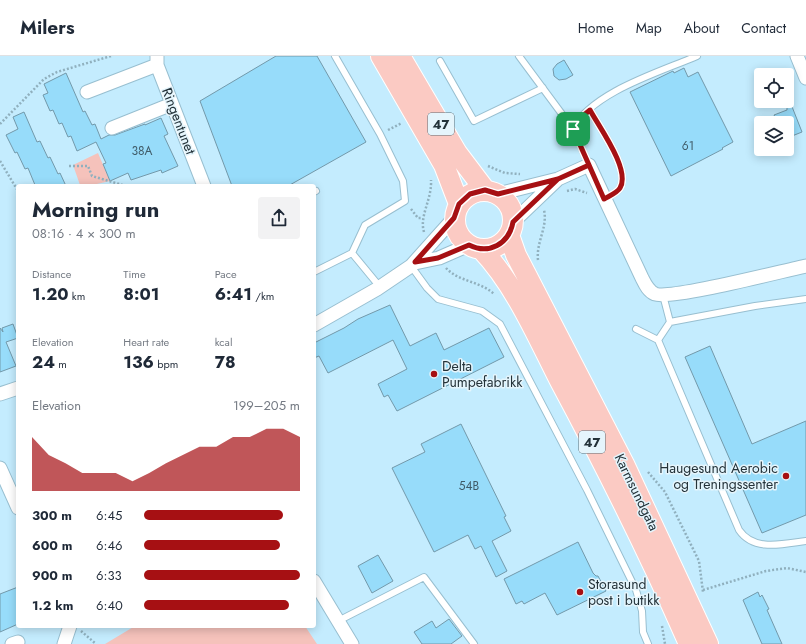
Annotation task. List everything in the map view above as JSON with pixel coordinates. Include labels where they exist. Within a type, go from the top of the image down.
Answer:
[{"type":"main road","name":"47","points":[[381,56],[444,165],[457,211],[458,235],[475,247]]},
{"type":"main road","name":"47","points":[[400,56],[457,153],[491,192],[510,206],[511,228]]},
{"type":"main road","points":[[457,211],[470,194],[491,192]]},
{"type":"main road","points":[[475,247],[494,248],[505,240],[511,228]]},
{"type":"main road","name":"Karmsundgata","points":[[511,228],[516,255],[628,471],[708,644]]},
{"type":"main road","name":"Karmsundgata","points":[[475,247],[504,276],[539,340],[607,472],[662,584],[689,644]]},
{"type":"street","points":[[797,56],[806,78]]},
{"type":"street","points":[[87,92],[157,60]]},
{"type":"street","name":"Ringentunet","points":[[157,60],[172,104],[203,184]]},
{"type":"street","points":[[112,128],[172,104]]},
{"type":"street","points":[[491,192],[558,179],[589,165],[648,289],[654,294],[663,295],[806,266]]},
{"type":"street","points":[[511,228],[558,179]]},
{"type":"street","points":[[316,324],[380,287],[413,264],[457,211]]},
{"type":"street","points":[[413,264],[475,247]]},
{"type":"street","points":[[0,394],[16,389]]},
{"type":"street","points":[[0,468],[16,504]]},
{"type":"street","points":[[316,584],[352,644]]},
{"type":"street","points":[[64,644],[75,628]]},
{"type":"lane","points":[[316,271],[352,253],[365,225],[405,201],[403,181],[380,134],[336,56]]},
{"type":"lane","points":[[519,56],[573,129],[589,165]]},
{"type":"lane","points":[[573,129],[578,120],[610,94],[697,56]]},
{"type":"lane","points":[[440,61],[474,122],[543,88]]},
{"type":"lane","points":[[590,110],[621,166],[623,178],[619,189],[604,199]]},
{"type":"lane","points":[[352,253],[380,287]]},
{"type":"lane","points":[[413,264],[438,299],[482,310],[500,324],[587,490],[636,590],[642,611],[643,632],[648,644]]},
{"type":"lane","points":[[663,295],[670,322]]},
{"type":"lane","points":[[658,340],[670,322],[748,307],[806,299]]},
{"type":"lane","points":[[636,329],[658,340],[739,530],[745,539],[757,544],[806,541]]},
{"type":"lane","points":[[338,621],[424,577],[474,644]]},
{"type":"path","points":[[0,124],[44,79],[57,72],[111,56]]},
{"type":"path","points":[[399,117],[406,129]]},
{"type":"path","points":[[380,134],[402,123]]},
{"type":"path","points":[[0,161],[16,188]]},
{"type":"path","points":[[484,163],[496,170],[525,176],[531,185]]},
{"type":"path","points":[[69,166],[88,166],[92,176],[119,184]]},
{"type":"path","points":[[426,237],[422,218],[431,191],[430,176]]},
{"type":"path","points":[[539,199],[546,218],[537,249],[540,265]]},
{"type":"path","points":[[405,201],[418,218],[422,218]]},
{"type":"path","points":[[647,470],[651,477],[665,492],[699,561],[705,596]]},
{"type":"path","points":[[680,533],[684,530]]},
{"type":"path","points":[[703,590],[766,571],[787,568],[806,572]]},
{"type":"path","points":[[75,628],[96,644]]},
{"type":"shaded area","points":[[98,153],[110,181],[97,184],[80,184],[73,165]]},
{"type":"shaded area","points":[[132,628],[306,628],[317,644],[105,644]]},
{"type":"building","points":[[276,56],[317,56],[366,142],[292,184],[231,184],[200,101]]},
{"type":"building","points":[[564,60],[573,75],[566,79],[559,80],[554,76],[553,69],[557,64]]},
{"type":"building","points":[[684,68],[688,77],[698,72],[733,142],[722,148],[723,149],[671,176],[630,92],[673,71],[674,73]]},
{"type":"building","points":[[66,73],[83,112],[85,111],[92,125],[95,124],[101,139],[109,135],[115,135],[145,125],[161,118],[168,134],[164,136],[178,166],[162,173],[161,170],[131,180],[128,173],[110,181],[103,164],[106,163],[96,142],[77,151],[71,136],[68,137],[62,123],[59,124],[53,110],[50,111],[43,95],[48,93],[44,84]]},
{"type":"building","points":[[787,108],[793,108],[802,132],[794,135],[794,116],[774,115],[787,110]]},
{"type":"building","points":[[24,112],[37,142],[40,141],[48,158],[50,157],[58,174],[60,173],[65,184],[35,184],[28,168],[25,169],[17,152],[15,153],[6,135],[18,129],[13,117]]},
{"type":"building","name":"Delta Pumpefabrikk","points":[[390,305],[410,346],[436,333],[444,350],[489,328],[504,357],[397,411],[388,395],[384,397],[378,384],[407,369],[393,340],[328,373],[319,356],[316,357],[316,342],[358,319]]},
{"type":"building","points":[[13,324],[16,332],[16,339],[6,342],[16,366],[0,372],[0,328],[3,332],[2,328]]},
{"type":"building","points":[[710,346],[752,444],[806,421],[806,515],[762,533],[685,357]]},
{"type":"building","points":[[461,424],[506,516],[504,517],[511,531],[492,541],[507,571],[496,577],[481,546],[475,549],[468,535],[434,552],[392,468],[425,452],[421,444]]},
{"type":"building","points":[[578,542],[593,573],[598,576],[606,591],[557,615],[545,593],[524,604],[522,601],[516,604],[504,579]]},
{"type":"building","points":[[378,555],[393,581],[372,593],[358,566]]},
{"type":"building","points":[[16,588],[16,625],[0,632],[0,594]]},
{"type":"building","points":[[758,592],[760,597],[762,595],[769,609],[767,610],[782,644],[762,644],[743,600]]},
{"type":"building","points":[[449,619],[462,636],[451,644],[422,644],[414,632],[432,621],[436,628]]},
{"type":"place","name":"Delta Pumpefabrikk","points":[[434,374]]},
{"type":"place","name":"Haugesund Aerobic og Treningssenter","points":[[786,476]]},
{"type":"place","name":"Storasund post i butikk","points":[[580,592]]},
{"type":"route","points":[[573,129],[578,120],[590,110],[621,166],[623,178],[619,189],[604,199],[589,165],[558,179],[498,194],[485,190],[473,192],[463,199],[456,210],[454,218],[415,262],[438,258],[469,245],[481,249],[494,248],[505,240],[512,229],[513,222],[539,199],[558,179],[589,165],[573,129]]}]
